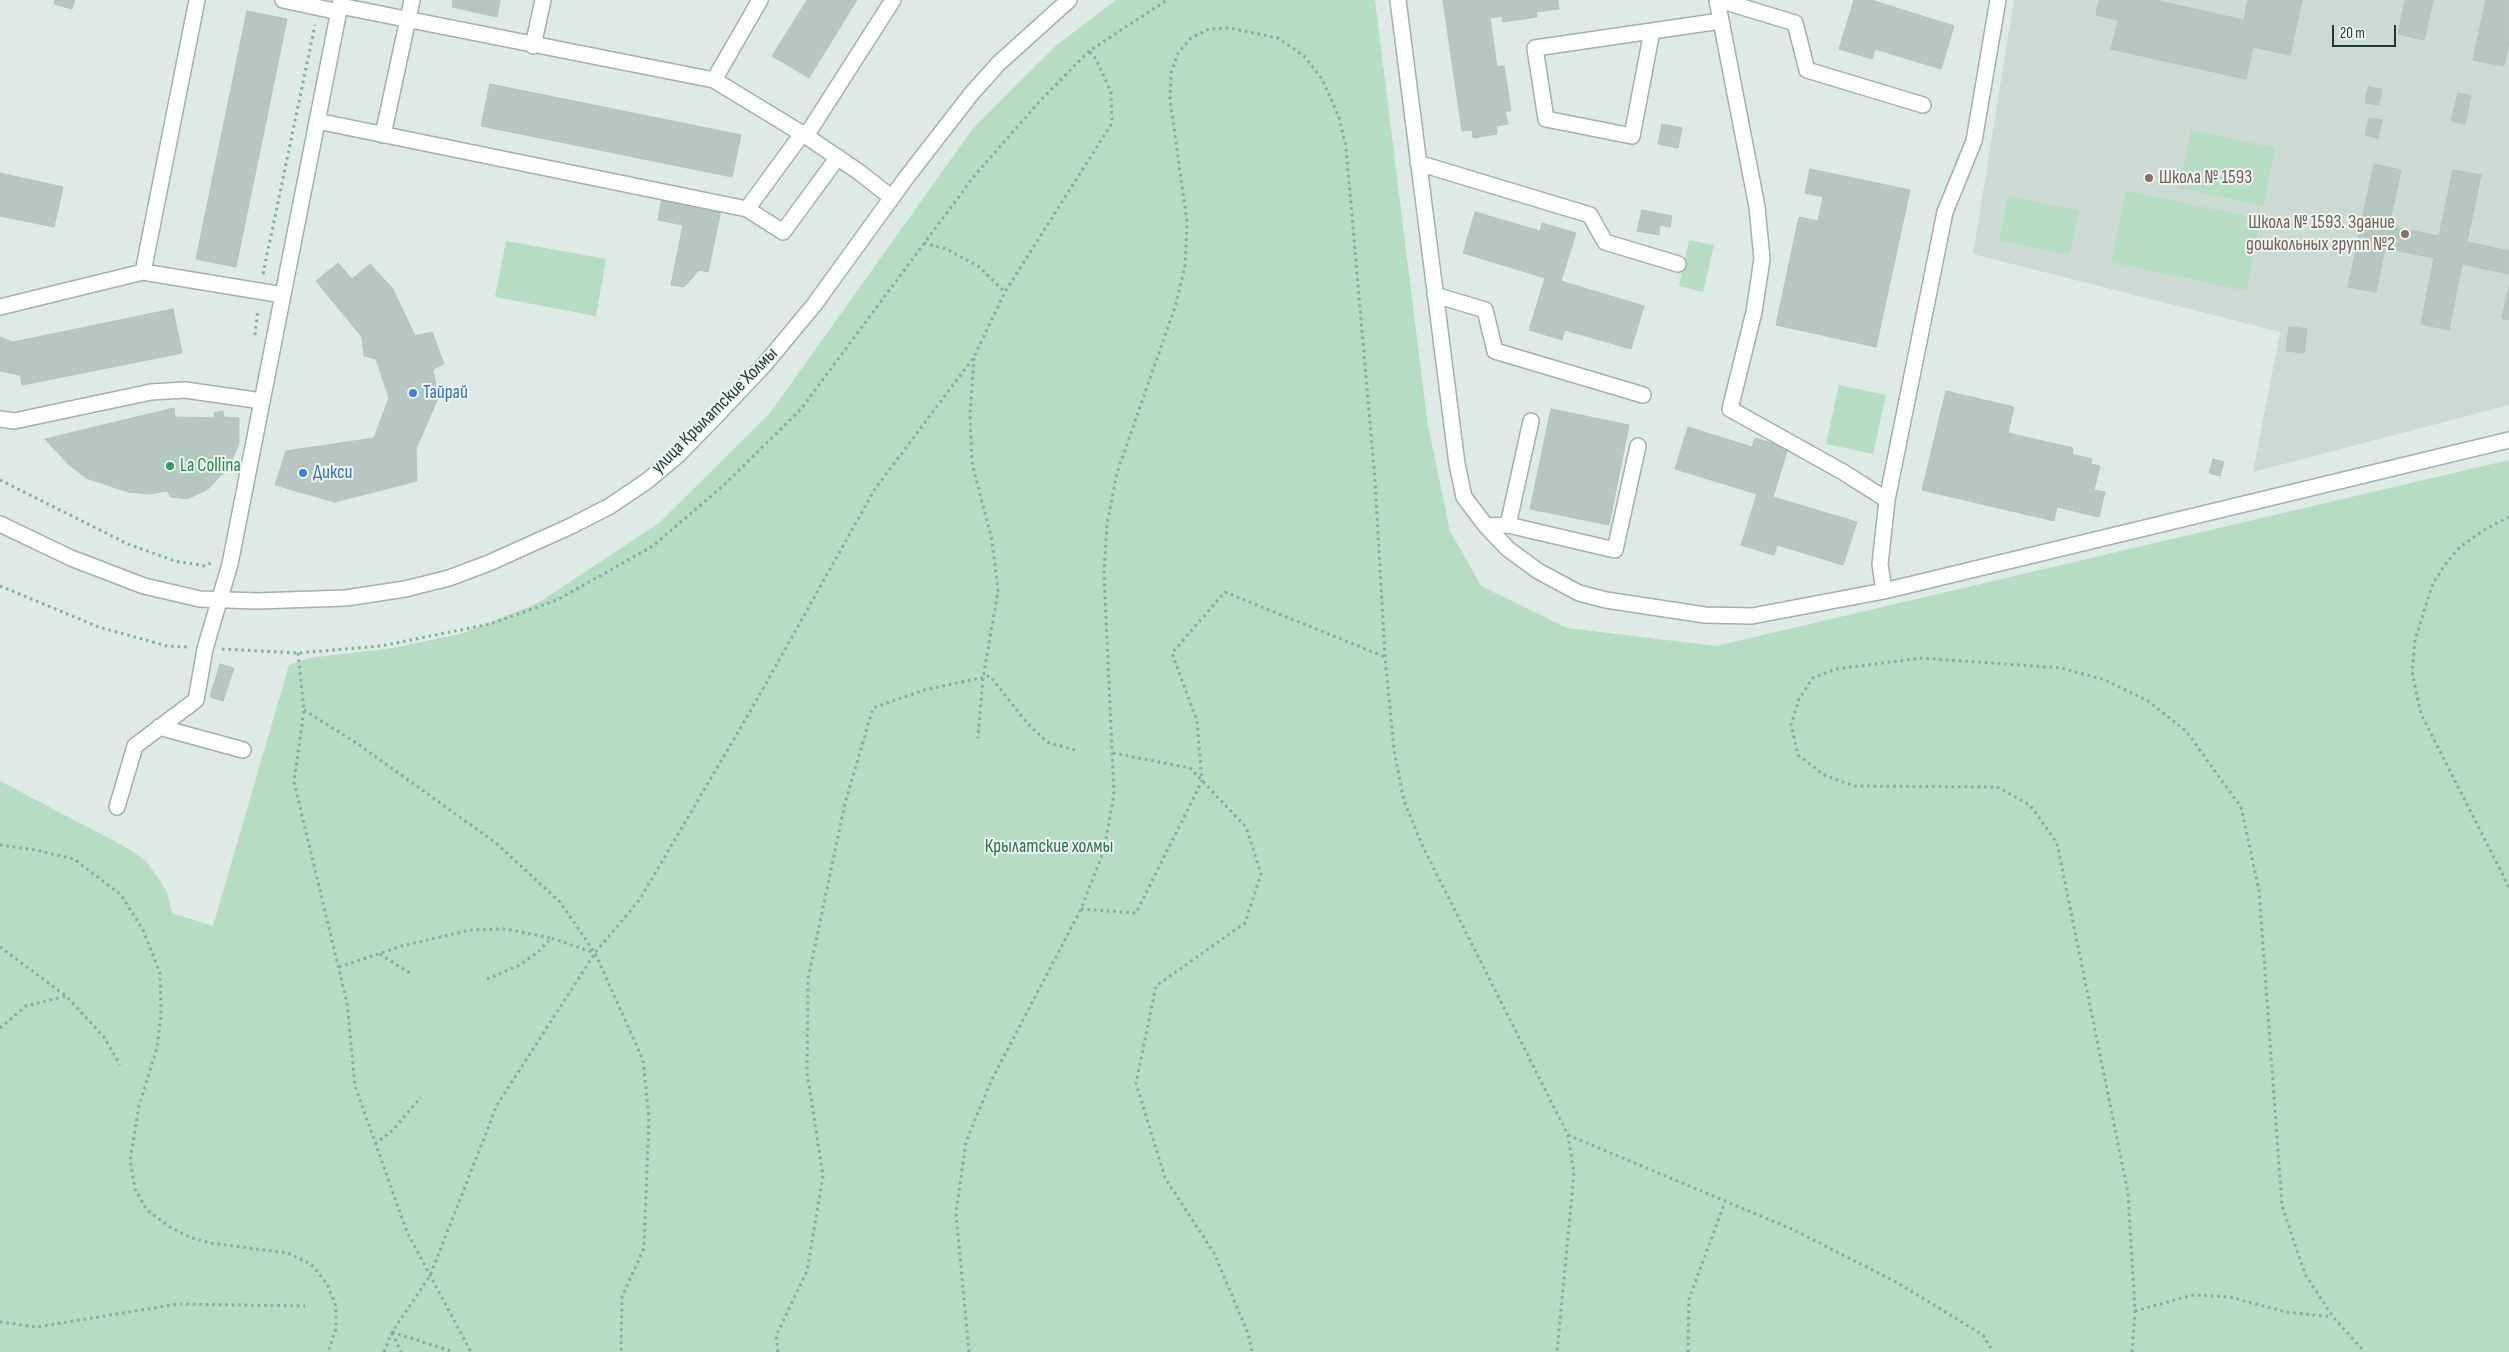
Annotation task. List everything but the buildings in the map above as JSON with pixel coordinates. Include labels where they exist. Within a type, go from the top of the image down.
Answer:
[{"type":"street","points":[[143,272],[197,0]]},
{"type":"street","points":[[283,0],[318,7],[340,6],[533,46],[714,80],[804,135],[892,198]]},
{"type":"street","points":[[383,135],[412,0]]},
{"type":"street","points":[[533,46],[543,0]]},
{"type":"street","points":[[714,80],[760,0]]},
{"type":"street","points":[[747,209],[804,135],[893,0]]},
{"type":"street","name":"улица Крылатские Холмы","points":[[0,524],[71,558],[144,586],[200,599],[220,600],[297,601],[346,598],[405,589],[449,578],[530,546],[610,506],[678,454],[765,364],[814,305],[942,129],[998,62],[1069,0]]},
{"type":"street","points":[[1398,0],[1457,464],[1464,497],[1486,526],[1508,549],[1538,571],[1579,593],[1606,600],[1705,615],[1752,616],[1884,591],[2509,440]]},
{"type":"street","points":[[1887,500],[1843,472],[1730,409],[1754,312],[1762,259],[1757,207],[1718,0],[1795,23],[1806,70],[1923,106]]},
{"type":"street","points":[[1884,591],[1880,564],[1887,500],[1945,212],[1974,141],[1998,0]]},
{"type":"street","points":[[116,807],[135,746],[196,700],[205,649],[230,564],[340,6]]},
{"type":"street","points":[[1652,31],[1632,136],[1546,119],[1535,48],[1652,31],[1721,21]]},
{"type":"street","points":[[317,121],[747,209],[783,232],[838,158]]},
{"type":"street","points":[[1418,163],[1590,215],[1605,242],[1678,264]]},
{"type":"street","points":[[0,307],[143,272],[283,295]]},
{"type":"street","points":[[1435,294],[1486,310],[1495,351],[1643,395]]},
{"type":"street","points":[[0,419],[14,421],[151,392],[184,390],[262,401]]},
{"type":"street","points":[[1508,526],[1530,421]]},
{"type":"street","points":[[1486,526],[1508,526],[1615,550],[1638,446]]},
{"type":"street","points":[[159,728],[243,750]]},
{"type":"path","points":[[0,586],[99,627],[168,646],[298,653],[381,646],[490,624],[557,600],[653,546],[726,483],[801,409],[975,175],[1040,101],[1089,51],[1167,0]]},
{"type":"path","points":[[254,339],[260,290],[318,7]]},
{"type":"path","points":[[969,1352],[956,1213],[966,1142],[991,1080],[1081,909],[1104,850],[1114,794],[1104,574],[1107,524],[1117,473],[1176,304],[1185,266],[1187,222],[1170,99],[1170,73],[1178,53],[1191,38],[1209,28],[1229,28],[1259,32],[1278,38],[1304,56],[1322,79],[1339,117],[1346,147],[1375,480],[1385,657],[1394,750],[1404,801],[1423,847],[1568,1135],[1574,1173],[1557,1352]]},
{"type":"path","points":[[384,1352],[392,1332],[430,1276],[497,1105],[596,953],[640,899],[751,710],[875,488],[974,357],[1005,292],[1112,123],[1111,92],[1096,59],[1089,51]]},
{"type":"path","points":[[924,243],[946,249],[978,266],[1005,292]]},
{"type":"path","points":[[974,357],[970,414],[972,463],[992,540],[998,591],[983,678],[978,738]]},
{"type":"path","points":[[0,480],[128,544],[174,561],[206,566],[213,561]]},
{"type":"path","points":[[2509,517],[2487,528],[2460,547],[2432,583],[2415,640],[2412,672],[2420,714],[2509,887]]},
{"type":"path","points":[[1081,909],[1136,914],[1202,780],[1197,721],[1172,653],[1225,592],[1385,657]]},
{"type":"path","points":[[298,653],[304,710],[294,782],[347,1002],[355,1086],[406,1232],[471,1352]]},
{"type":"path","points":[[2132,1352],[2136,1312],[2128,1193],[2057,843],[2030,805],[1997,788],[1854,786],[1824,775],[1798,755],[1791,725],[1799,698],[1813,678],[1836,669],[1921,658],[2061,668],[2113,684],[2148,701],[2186,731],[2241,808],[2259,890],[2282,1206],[2305,1274],[2333,1317],[2364,1352]]},
{"type":"path","points":[[778,1352],[776,1336],[807,1271],[823,1176],[807,1072],[808,979],[845,804],[873,708],[924,690],[990,676],[1028,724],[1047,742],[1078,751]]},
{"type":"path","points":[[304,710],[358,744],[496,843],[560,902],[596,953],[643,1060],[649,1119],[644,1248],[622,1297],[621,1352]]},
{"type":"path","points":[[1113,754],[1190,768],[1246,827],[1261,874],[1245,923],[1156,986],[1136,1083],[1165,1178],[1214,1254],[1248,1332],[1252,1352]]},
{"type":"path","points":[[0,845],[36,850],[74,860],[121,895],[143,930],[160,973],[161,1015],[157,1048],[139,1106],[130,1161],[135,1189],[147,1210],[170,1228],[189,1237],[210,1243],[288,1253],[311,1264],[326,1284],[336,1306],[336,1329],[328,1352]]},
{"type":"path","points":[[338,967],[380,953],[470,930],[506,929],[551,938],[596,953]]},
{"type":"path","points":[[487,979],[518,966],[538,952],[551,938]]},
{"type":"path","points":[[0,946],[66,996],[104,1037],[120,1065]]},
{"type":"path","points":[[380,953],[411,974]]},
{"type":"path","points":[[0,1028],[26,1006],[66,996]]},
{"type":"path","points":[[376,1144],[392,1131],[421,1097]]},
{"type":"path","points":[[1568,1135],[1794,1230],[1896,1282],[1983,1335],[1993,1352]]},
{"type":"path","points":[[1688,1352],[1689,1299],[1725,1202]]},
{"type":"path","points":[[2136,1312],[2193,1295],[2230,1297],[2286,1312],[2333,1317]]},
{"type":"path","points":[[0,1322],[38,1327],[178,1304],[306,1306]]},
{"type":"path","points":[[392,1332],[401,1352]]},
{"type":"path","points":[[392,1332],[454,1352]]},
{"type":"shaded area","points":[[2014,0],[2509,0],[2509,405],[2253,472],[2280,332],[1973,254]]},
{"type":"green space","name":"Крылатские холмы","points":[[1116,0],[1375,0],[1428,426],[1450,531],[1481,586],[1567,628],[1716,646],[2509,460],[2509,1352],[0,1352],[0,781],[129,849],[145,860],[156,875],[167,892],[172,913],[213,926],[289,665],[309,658],[393,648],[464,633],[538,603],[659,523],[770,413],[974,127],[1057,45]]},
{"type":"green space","points":[[2191,130],[2275,148],[2263,206],[2179,188]]},
{"type":"green space","points":[[2126,191],[2261,219],[2246,291],[2111,262]]},
{"type":"green space","points":[[2009,196],[2079,211],[2069,255],[1999,240]]},
{"type":"green space","points":[[1689,240],[1714,245],[1703,292],[1679,286]]},
{"type":"green space","points":[[506,241],[606,259],[596,316],[495,297]]},
{"type":"green space","points":[[1839,385],[1886,395],[1873,454],[1826,444]]},
{"type":"place","name":"Школа № 1593","points":[[2149,178]]},
{"type":"place","name":"Школа № 1593. Здание дошкольных групп №2","points":[[2405,234]]},
{"type":"place","name":"Тайрай","points":[[413,393]]},
{"type":"place","name":"La Collina","points":[[170,466]]},
{"type":"place","name":"Дикси","points":[[303,473]]}]
